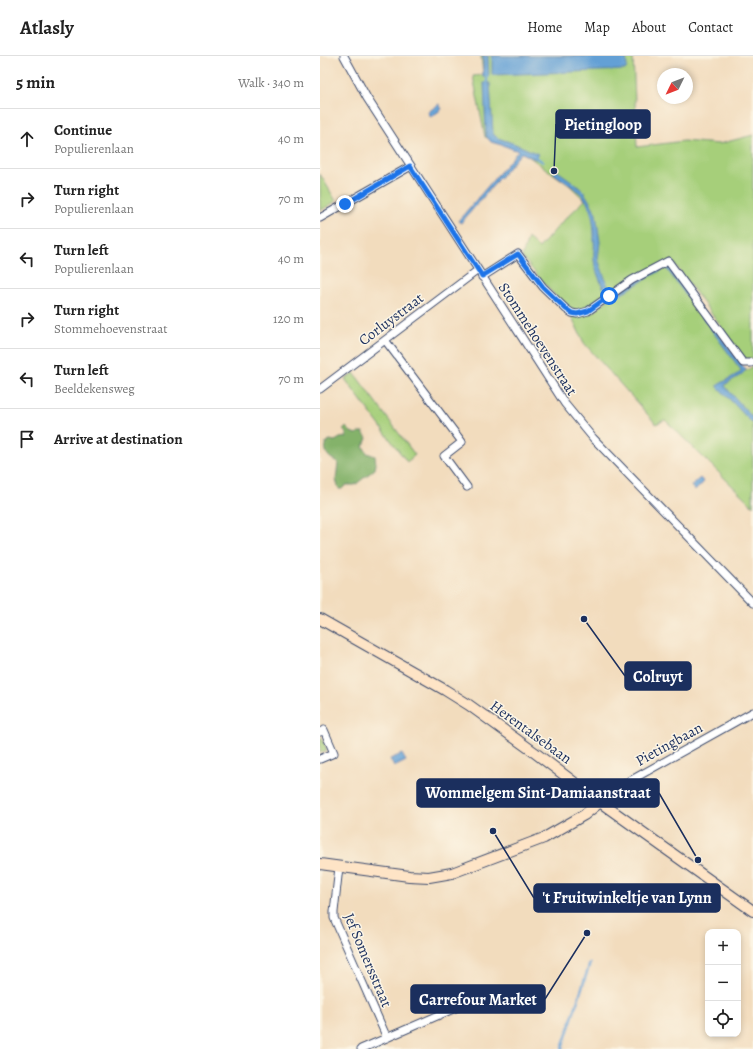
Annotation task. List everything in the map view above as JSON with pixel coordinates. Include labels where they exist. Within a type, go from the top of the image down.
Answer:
[{"type":"main road","name":"Herentalsebaan","points":[[320,619],[469,705],[600,802],[753,911]]},
{"type":"main road","points":[[320,864],[409,876],[429,877],[452,873],[544,838],[584,816],[600,802]]},
{"type":"street","name":"Stommehoevenstraat","points":[[344,56],[367,98],[410,166],[565,404],[579,422],[753,603]]},
{"type":"street","points":[[320,218],[410,166]]},
{"type":"street","name":"Corluystraat","points":[[320,389],[385,340],[480,273],[518,254],[543,287],[566,309],[577,314],[588,311],[632,280],[668,260],[743,363],[753,362]]},
{"type":"street","points":[[385,340],[462,442],[444,456],[467,487]]},
{"type":"street","name":"Pietingbaan","points":[[600,802],[612,791],[753,712]]},
{"type":"street","points":[[320,732],[324,730],[334,753],[320,759]]},
{"type":"street","name":"Jef Somersstraat","points":[[339,867],[334,918],[387,1038]]},
{"type":"street","points":[[361,1049],[460,1006]]},
{"type":"green space","points":[[481,56],[633,56],[637,147],[684,141],[719,144],[753,135],[753,358],[745,359],[673,262],[589,308],[580,311],[571,309],[556,297],[522,257],[528,238],[539,248],[562,222],[585,200],[569,185],[518,149],[485,137],[473,76],[483,75]]},
{"type":"green space","points":[[320,174],[336,201],[320,211]]},
{"type":"green space","points":[[667,264],[746,371],[753,366],[753,506],[665,420],[656,424],[584,343],[571,315],[580,317],[593,312],[614,295]]},
{"type":"green space","points":[[354,373],[415,455],[407,462],[345,379]]},
{"type":"green space","points":[[346,427],[351,432],[356,434],[363,432],[367,438],[363,446],[367,453],[375,456],[376,464],[375,469],[355,485],[346,485],[342,489],[339,489],[336,480],[338,462],[332,459],[326,452],[326,442],[330,440],[335,441],[346,437],[346,433],[343,430]]},
{"type":"green space","points":[[320,738],[322,738],[327,750],[320,753]]},
{"type":"water","points":[[483,56],[488,56],[489,76],[483,77]]},
{"type":"water","points":[[492,56],[626,56],[627,67],[625,70],[492,75]]},
{"type":"water","points":[[484,83],[490,83],[494,135],[538,154],[535,159],[521,153],[461,223],[458,221],[518,151],[491,142],[486,136]]},
{"type":"water","points":[[439,104],[442,109],[431,117],[428,112]]},
{"type":"water","points":[[554,170],[573,182],[584,192],[596,214],[600,242],[598,259],[610,292],[607,294],[600,280],[595,264],[594,228],[590,209],[584,197],[556,175]]},
{"type":"water","points":[[664,265],[668,266],[746,370],[725,386],[753,418],[753,424],[718,387],[718,385],[741,372],[741,370],[666,268],[614,299],[611,299],[630,285]]},
{"type":"water","points":[[700,478],[704,482],[695,491],[691,486]]},
{"type":"water","points":[[402,754],[406,761],[394,767],[390,759]]},
{"type":"waterway","points":[[487,74],[487,85]]},
{"type":"waterway","points":[[534,156],[543,162]]},
{"type":"waterway","points":[[562,1049],[590,963]]},
{"type":"place","name":"Pietingloop","points":[[554,171]]},
{"type":"place","name":"Colruyt","points":[[584,619]]},
{"type":"place","name":"'t Fruitwinkeltje van Lynn","points":[[493,831]]},
{"type":"place","name":"Wommelgem Sint-Damiaanstraat","points":[[698,860]]},
{"type":"place","name":"Carrefour Market","points":[[587,933]]},
{"type":"route","points":[[345,204],[410,166],[482,276],[518,254],[538,282],[572,313],[577,314],[588,311],[609,296]]}]
